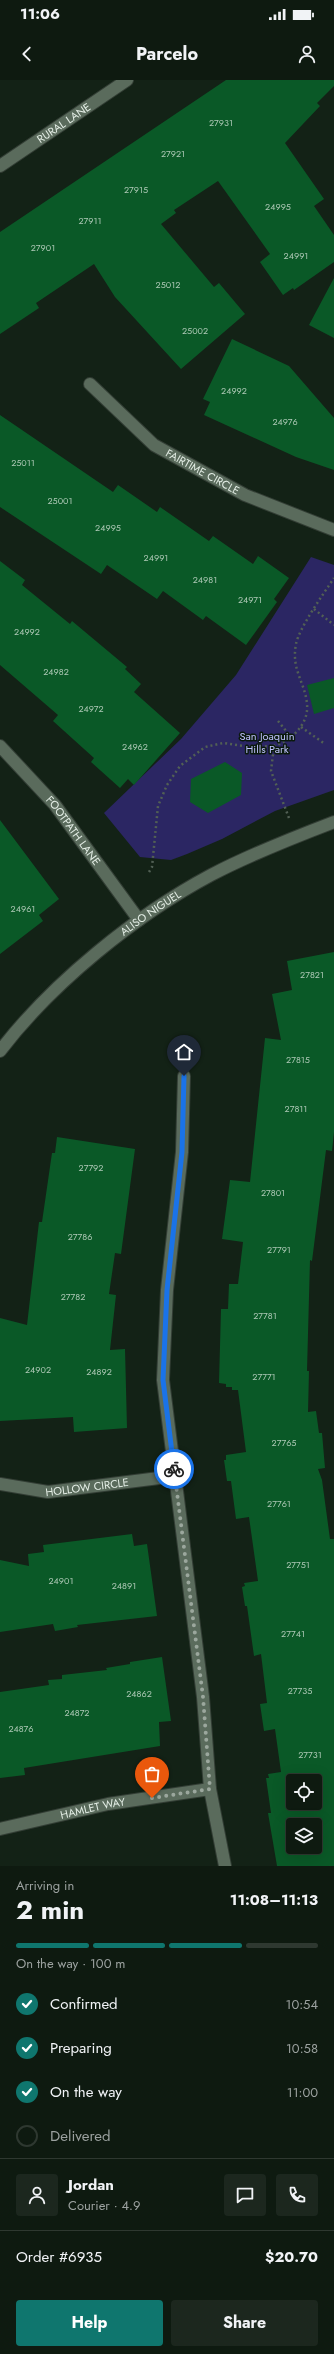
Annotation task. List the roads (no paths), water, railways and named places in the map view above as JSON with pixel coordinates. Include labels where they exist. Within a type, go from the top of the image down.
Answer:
[{"type":"street","name":"RURAL LANE","points":[[0,166],[127,80]]},
{"type":"street","name":"FAIRTIME CIRCLE","points":[[90,384],[154,445],[245,495],[334,530]]},
{"type":"street","name":"FOOTPATH LANE","points":[[0,746],[55,805],[139,920]]},
{"type":"street","name":"ALISO NIGUEL","points":[[0,1051],[12,1035],[74,973],[139,920],[211,875],[296,836],[334,822]]},
{"type":"street","points":[[184,1076],[182,1152],[167,1290],[163,1380],[203,1697],[210,1789],[226,1866]]},
{"type":"street","name":"HOLLOW CIRCLE","points":[[0,1484],[48,1492],[175,1476]]},
{"type":"street","name":"HAMLET WAY","points":[[0,1829],[108,1804],[210,1789]]},
{"type":"park label","name":"San Joaquin Hills Park","points":[[267,742]]}]
